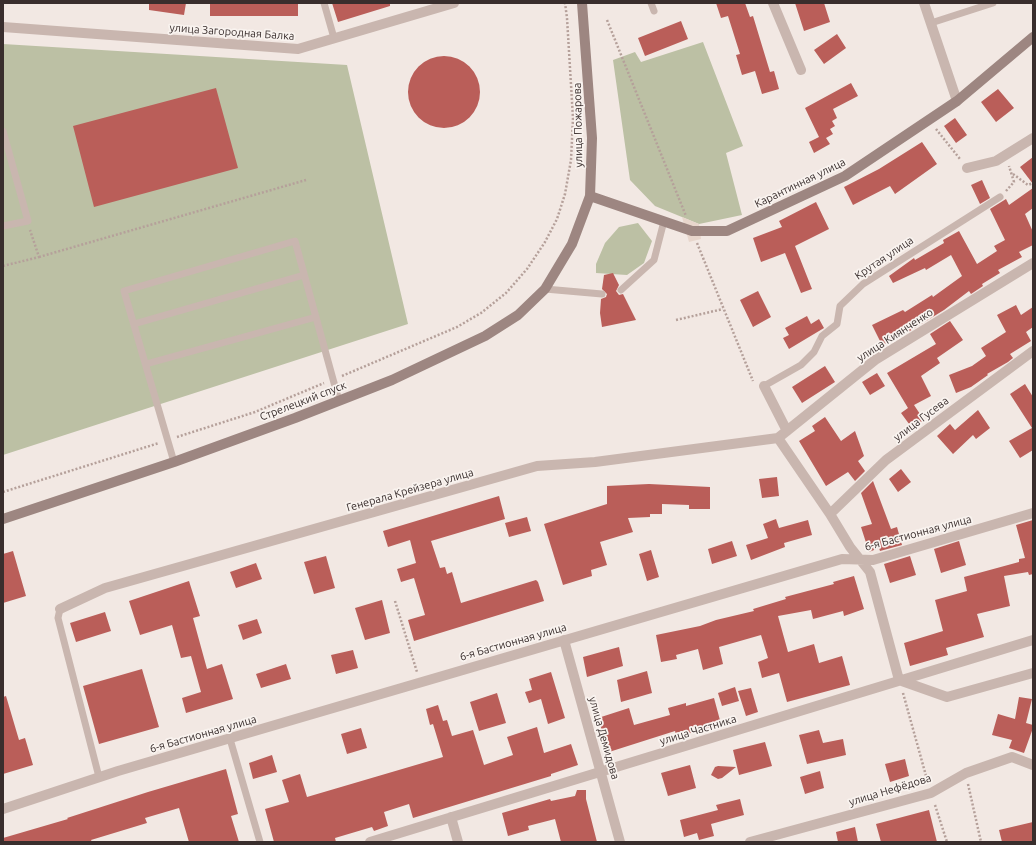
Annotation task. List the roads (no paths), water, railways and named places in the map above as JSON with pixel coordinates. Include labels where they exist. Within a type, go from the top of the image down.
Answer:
[{"type":"main road","name":"улица Пожарова","points":[[572,244],[590,196],[592,138],[583,3]]},
{"type":"main road","name":"Карантинная улица","points":[[590,196],[692,231],[727,231],[845,176],[957,101],[1033,37]]},
{"type":"main road","name":"Стрелецкий спуск","points":[[3,519],[174,462],[392,380],[485,336],[518,315],[545,289],[572,244]]},
{"type":"street","name":"улица Загородная Балка","points":[[3,27],[298,49],[454,3]]},
{"type":"street","points":[[773,3],[801,70]]},
{"type":"street","points":[[924,3],[957,101]]},
{"type":"street","points":[[967,168],[996,161],[1033,138]]},
{"type":"street","name":"улица Киянченко","points":[[778,438],[875,360],[1033,263]]},
{"type":"street","name":"улица Гусева","points":[[830,514],[886,460],[1033,351]]},
{"type":"street","points":[[760,387],[787,431]]},
{"type":"street","points":[[778,438],[830,514],[859,561],[870,572],[899,680],[947,697],[1033,673]]},
{"type":"street","name":"Генерала Крейзера улица","points":[[60,609],[105,588],[537,466],[595,462],[778,438]]},
{"type":"street","name":"6-я Бастионная улица","points":[[3,809],[99,777],[842,559],[859,561],[873,560],[1033,513]]},
{"type":"street","name":"улица Демидова","points":[[564,640],[620,842]]},
{"type":"street","name":"улица Частника","points":[[370,842],[602,773],[899,680],[1033,640]]},
{"type":"street","name":"улица Нефёдова","points":[[750,842],[930,793],[966,773],[1012,758],[1033,765]]},
{"type":"street","points":[[451,817],[458,842]]},
{"type":"lane","points":[[324,3],[334,38]]},
{"type":"lane","points":[[651,3],[654,11]]},
{"type":"lane","points":[[931,23],[993,3]]},
{"type":"lane","points":[[3,130],[28,222],[3,226]]},
{"type":"lane","name":"Крутая улица","points":[[760,387],[801,365],[814,352],[822,336],[837,324],[840,306],[863,284],[1000,197]]},
{"type":"lane","points":[[621,290],[654,260],[664,221]]},
{"type":"lane","points":[[174,462],[124,290],[295,241],[339,400]]},
{"type":"lane","points":[[134,324],[304,275]]},
{"type":"lane","points":[[545,289],[602,294]]},
{"type":"lane","points":[[146,364],[316,317]]},
{"type":"lane","points":[[60,609],[58,618],[99,777]]},
{"type":"lane","points":[[230,739],[260,842]]}]
